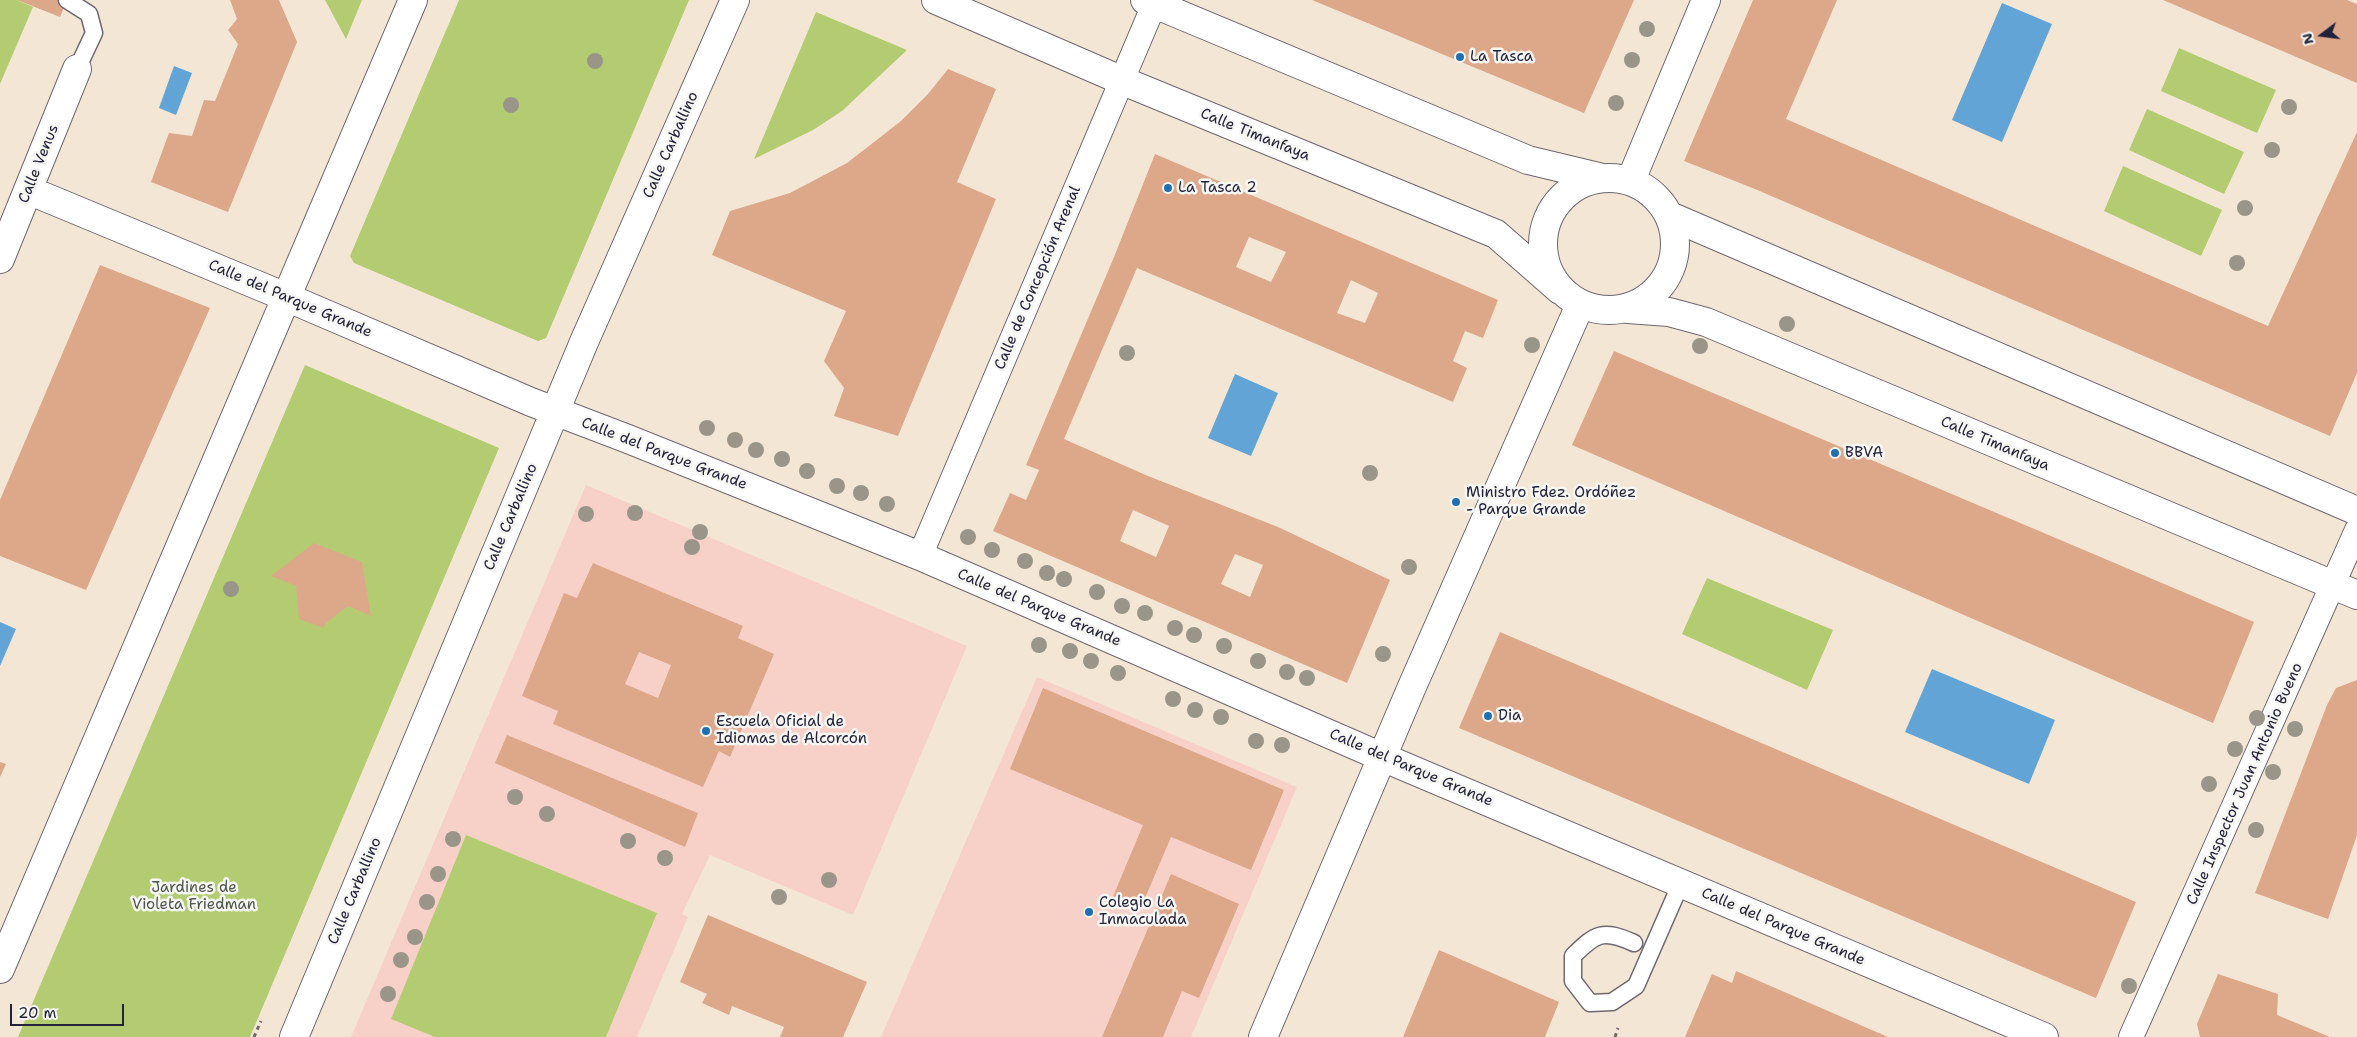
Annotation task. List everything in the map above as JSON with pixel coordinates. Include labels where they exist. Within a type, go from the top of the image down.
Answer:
[{"type":"street","points":[[0,969],[414,0]]},
{"type":"street","name":"Calle Carballino","points":[[294,1037],[584,342],[735,0]]},
{"type":"street","name":"Calle Timanfaya","points":[[936,0],[1122,81],[1496,234],[1570,297]]},
{"type":"street","points":[[1631,180],[1706,0]]},
{"type":"street","points":[[1152,1],[1528,160],[1599,177],[1631,180],[1654,194],[1670,216],[1676,238],[1674,261],[1665,282],[1649,298],[1628,309],[1604,311],[1570,297],[1545,265],[1542,236],[1552,209],[1572,188],[1599,177]]},
{"type":"street","name":"Calle de Concepción Arenal","points":[[920,556],[1122,81],[1152,1]]},
{"type":"street","name":"Calle Venus","points":[[0,259],[77,69]]},
{"type":"street","name":"Calle del Parque Grande","points":[[28,190],[556,412],[920,556],[1382,757],[2044,1037]]},
{"type":"street","points":[[1670,216],[2357,511]]},
{"type":"street","points":[[1263,1037],[1382,757],[1570,297]]},
{"type":"street","name":"Calle Timanfaya","points":[[1628,309],[1669,312],[1706,322],[2345,591]]},
{"type":"street","name":"Calle Inspector Juan Antonio Bueno","points":[[2131,1037],[2345,591],[2357,530]]},
{"type":"lane","points":[[67,0],[89,14],[94,34],[77,69]]},
{"type":"lane","points":[[1634,943],[1614,934],[1590,939],[1573,956],[1573,982],[1590,1003],[1612,1002],[1636,986],[1681,883]]},
{"type":"shaded area","name":"Escuela Oficial de Idiomas de Alcorcón","points":[[586,485],[967,646],[853,915],[710,855],[682,914],[688,917],[637,1037],[351,1037]]},
{"type":"shaded area","name":"Colegio La Inmaculada","points":[[1037,677],[1297,787],[1191,1037],[881,1037]]},
{"type":"green space","points":[[0,0],[17,0],[33,7],[0,84]]},
{"type":"green space","points":[[325,0],[362,0],[346,39]]},
{"type":"green space","points":[[459,0],[689,0],[546,338],[538,341],[354,263],[350,256]]},
{"type":"green space","points":[[816,12],[907,50],[842,111],[813,130],[754,159]]},
{"type":"green space","points":[[2179,48],[2276,90],[2257,133],[2161,91]]},
{"type":"green space","points":[[2147,109],[2244,152],[2224,194],[2129,150]]},
{"type":"green space","points":[[2123,166],[2222,210],[2201,256],[2104,211]]},
{"type":"green space","name":"Jardines de Violeta Friedman","points":[[305,365],[499,448],[250,1037],[18,1037]]},
{"type":"green space","points":[[1707,578],[1833,630],[1807,690],[1682,634]]},
{"type":"green space","points":[[466,835],[657,913],[606,1037],[435,1037],[391,1019]]},
{"type":"water","points":[[2002,3],[2052,24],[2002,142],[1952,120]]},
{"type":"water","points":[[174,66],[192,73],[176,115],[159,108]]},
{"type":"water","points":[[1235,374],[1278,393],[1251,456],[1208,438]]},
{"type":"water","points":[[0,622],[16,629],[0,666]]},
{"type":"water","points":[[1932,669],[2055,720],[2029,784],[1905,732]]},
{"type":"building","points":[[17,0],[67,0],[60,17]]},
{"type":"building","points":[[230,0],[279,0],[297,42],[228,212],[151,182],[169,133],[192,136],[204,100],[215,101],[238,44],[228,30],[237,19]]},
{"type":"building","points":[[1312,0],[1634,0],[1584,113]]},
{"type":"building","points":[[1753,0],[1837,0],[1786,119],[2268,326],[2357,132],[2357,373],[2330,436],[1755,189],[1684,161]]},
{"type":"building","points":[[2163,0],[2347,0],[2357,4],[2357,83]]},
{"type":"building","points":[[948,69],[996,89],[957,182],[996,199],[898,436],[834,416],[844,388],[824,361],[846,311],[712,255],[730,211],[790,193],[847,163],[901,121],[928,94]]},
{"type":"building","points":[[1155,154],[1498,300],[1483,338],[1465,331],[1453,361],[1467,368],[1453,402],[1137,268],[1064,439],[1148,476],[1278,527],[1390,580],[1347,683],[993,531],[1010,493],[1026,500],[1039,470],[1026,465],[1114,257]],"holes":[[[1249,237],[1286,252],[1271,282],[1236,267]],[[1351,280],[1378,293],[1365,323],[1337,313]],[[1133,510],[1169,526],[1156,557],[1120,541]],[[1235,554],[1263,565],[1250,597],[1221,584]]]},
{"type":"building","points":[[100,265],[210,308],[86,590],[0,556],[0,500]]},
{"type":"building","points":[[1614,351],[2254,622],[2213,723],[1572,445]]},
{"type":"building","points":[[314,543],[362,562],[371,616],[348,606],[326,623],[323,628],[299,619],[296,586],[271,576]]},
{"type":"building","points":[[593,563],[743,626],[738,638],[774,654],[730,757],[719,751],[703,787],[553,724],[558,711],[522,696],[564,593],[577,598]],"holes":[[[639,652],[671,665],[658,698],[625,684]]]},
{"type":"building","points":[[1500,632],[2136,902],[2096,998],[1459,728]]},
{"type":"building","points":[[2357,680],[2357,835],[2328,919],[2255,893],[2327,705],[2336,688]]},
{"type":"building","points":[[1043,688],[1284,790],[1251,870],[1171,837],[1140,910],[1112,899],[1143,825],[1010,769]]},
{"type":"building","points":[[507,735],[698,813],[685,847],[495,763]]},
{"type":"building","points":[[0,762],[6,764],[0,777]]},
{"type":"building","points":[[1171,874],[1239,904],[1199,998],[1182,991],[1163,1037],[1102,1037]]},
{"type":"building","points":[[708,915],[867,982],[843,1037],[780,1037],[784,1027],[732,1006],[729,1015],[702,1003],[707,994],[680,982]]},
{"type":"building","points":[[1439,950],[1559,1002],[1545,1037],[1403,1037]]},
{"type":"building","points":[[1736,971],[1888,1037],[1685,1037],[1712,974],[1732,983]]},
{"type":"building","points":[[2218,974],[2278,994],[2277,1015],[2330,1037],[2200,1037],[2197,1024]]},
{"type":"place","name":"La Tasca","points":[[1460,57]]},
{"type":"place","name":"La Tasca 2","points":[[1168,188]]},
{"type":"place","name":"BBVA","points":[[1835,453]]},
{"type":"place","name":"Ministro Fdez. Ordóñez - Parque Grande","points":[[1456,502]]},
{"type":"place","name":"Dia","points":[[1488,716]]},
{"type":"place","name":"Escuela Oficial de Idiomas de Alcorcón","points":[[706,731]]},
{"type":"place","name":"Colegio La Inmaculada","points":[[1089,912]]}]
